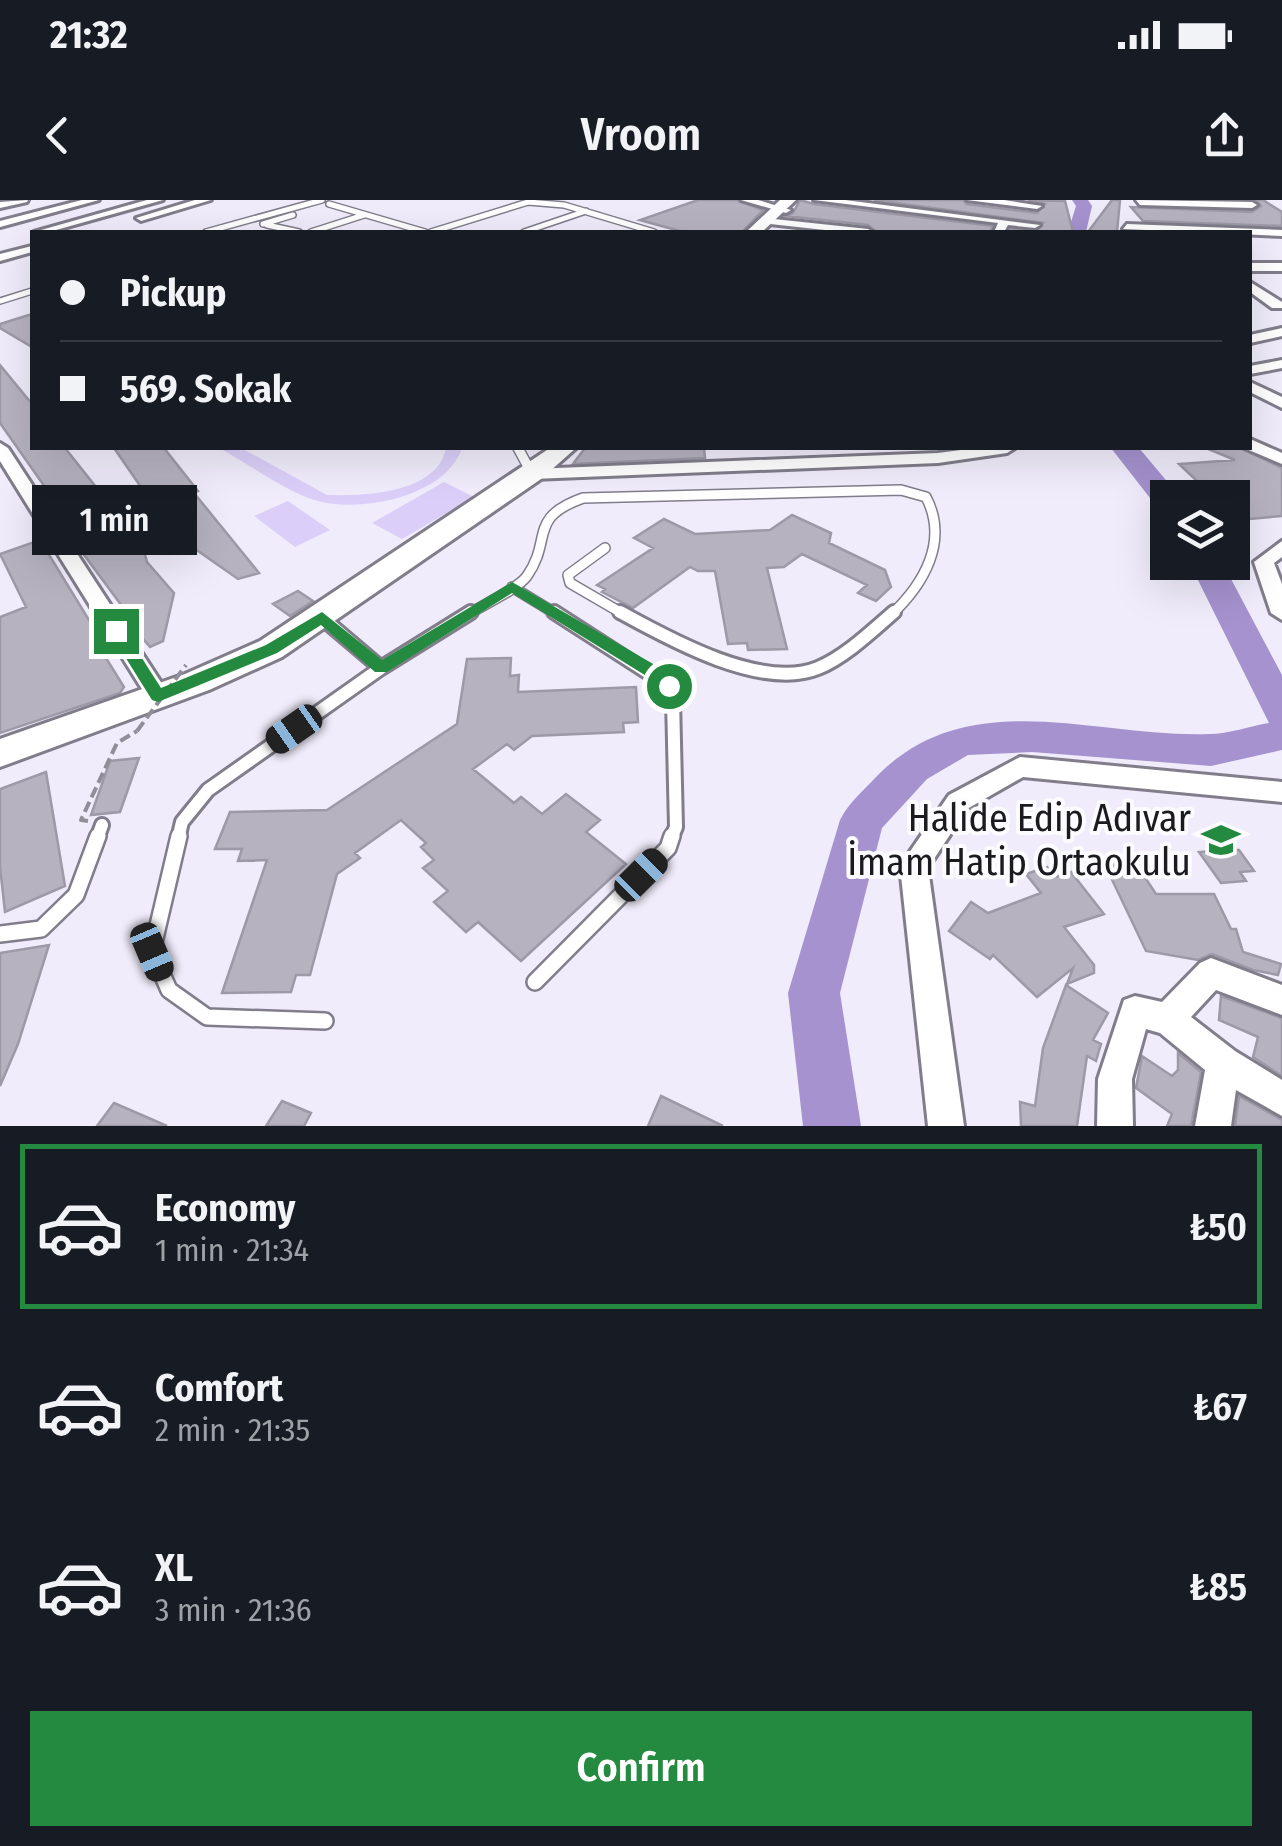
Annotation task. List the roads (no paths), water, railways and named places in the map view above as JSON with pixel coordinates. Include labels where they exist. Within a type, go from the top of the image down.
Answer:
[{"type":"main road","points":[[756,230],[781,212]]},
{"type":"main road","points":[[0,753],[158,696],[272,649],[532,474],[562,450]]},
{"type":"street","points":[[0,206],[22,200]]},
{"type":"street","points":[[0,214],[57,200]]},
{"type":"street","points":[[0,224],[94,200]]},
{"type":"street","points":[[52,230],[158,200]]},
{"type":"street","points":[[97,230],[206,200]]},
{"type":"street","points":[[746,200],[856,230]]},
{"type":"street","points":[[819,200],[881,204],[1002,227],[1034,229],[1036,203],[972,200]]},
{"type":"street","points":[[942,230],[953,200]]},
{"type":"street","points":[[1125,230],[1140,201],[1209,202],[1255,210],[1282,231]]},
{"type":"street","points":[[1182,202],[1196,216]]},
{"type":"street","points":[[865,230],[881,204]]},
{"type":"street","points":[[1135,214],[1196,216],[1255,210]]},
{"type":"street","points":[[1252,231],[1282,231]]},
{"type":"street","points":[[0,243],[30,236]]},
{"type":"street","points":[[0,258],[30,249]]},
{"type":"street","points":[[1252,267],[1279,268]]},
{"type":"street","points":[[1252,288],[1278,307]]},
{"type":"street","points":[[1252,310],[1278,307]]},
{"type":"street","points":[[1252,339],[1282,332]]},
{"type":"street","points":[[1252,370],[1282,364]]},
{"type":"street","points":[[1252,387],[1282,403]]},
{"type":"street","points":[[1252,445],[1282,459]]},
{"type":"street","points":[[0,448],[7,470],[158,696]]},
{"type":"street","points":[[886,450],[938,458]]},
{"type":"street","points":[[532,474],[938,458],[994,450]]},
{"type":"street","points":[[1281,612],[1273,564],[1282,547]]},
{"type":"street","points":[[946,1126],[914,866],[958,802],[1020,767],[1282,792]]},
{"type":"street","points":[[1168,1019],[1211,973],[1282,1000]]},
{"type":"street","points":[[1115,1126],[1115,1079],[1135,1011],[1168,1019],[1223,1064],[1282,1099]]},
{"type":"street","points":[[1213,1126],[1223,1064]]},
{"type":"lane","points":[[213,230],[343,200]]},
{"type":"lane","points":[[264,224],[326,202],[421,230]]},
{"type":"lane","points":[[435,230],[521,202],[564,205],[648,230]]},
{"type":"lane","points":[[530,230],[586,211]]},
{"type":"lane","points":[[317,230],[366,215]]},
{"type":"lane","points":[[238,223],[290,230]]},
{"type":"lane","points":[[446,227],[457,230]]},
{"type":"lane","points":[[0,302],[30,292]]},
{"type":"lane","points":[[519,450],[532,474]]},
{"type":"lane","points":[[325,1022],[207,1017],[169,990],[152,952],[182,822],[208,790],[381,668],[512,587],[532,568],[548,518],[558,507],[583,498],[901,490],[926,497],[936,516],[926,571],[911,594],[872,631],[810,672],[768,671],[713,656],[626,618],[570,583],[568,575],[605,548]]},
{"type":"lane","points":[[512,587],[654,672],[669,686],[673,698],[676,827],[668,848],[535,982]]},
{"type":"lane","points":[[322,617],[381,668]]},
{"type":"lane","points":[[0,934],[42,929],[76,895],[102,824]]},
{"type":"waterway","points":[[1078,230],[1084,206],[1080,200]]},
{"type":"waterway","points":[[1127,450],[1151,480]]},
{"type":"waterway","points":[[1214,580],[1282,712]]},
{"type":"waterway","points":[[832,1126],[814,993],[862,820],[912,768],[961,740],[1032,737],[1211,750],[1282,735]]},
{"type":"place","name":"Halide Edip Adıvar İmam Hatip Ortaokulu","points":[[1221,840]]}]
